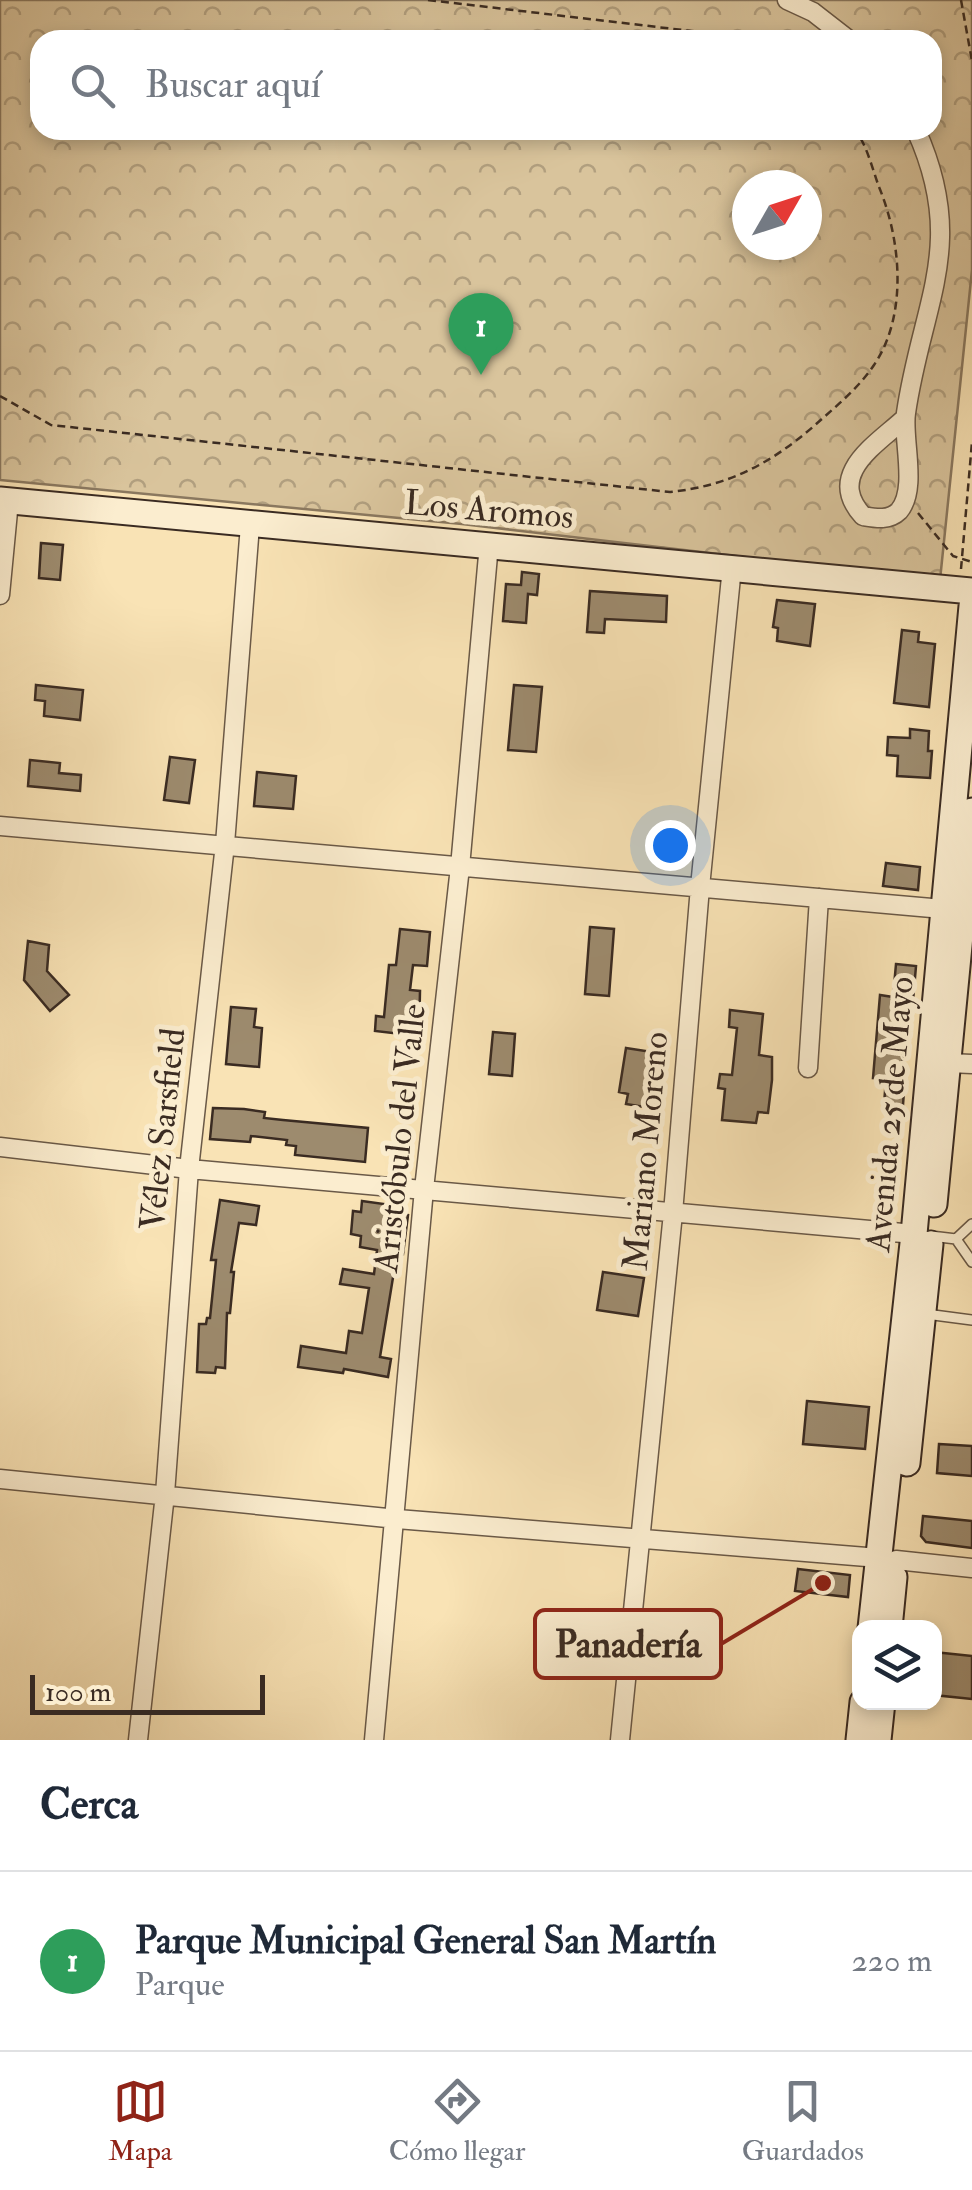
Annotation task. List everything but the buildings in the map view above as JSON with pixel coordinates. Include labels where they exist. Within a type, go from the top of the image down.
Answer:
[{"type":"main road","name":"Los Aromos","points":[[4,500],[732,568],[968,596]]},
{"type":"main road","name":"Avenida 25 de Mayo","points":[[873,1620],[887,1559],[934,1236],[956,923],[968,596]]},
{"type":"main road","name":"Avenida 25 de Mayo","points":[[889,1620],[887,1559],[960,1063],[956,923],[972,811]]},
{"type":"main road","points":[[859,1740],[862,1710]]},
{"type":"main road","points":[[878,1740],[881,1710]]},
{"type":"street","points":[[786,0],[813,12],[836,30]]},
{"type":"street","points":[[905,418],[853,467],[848,484],[853,505],[862,516],[885,518],[898,510],[905,496],[905,418],[940,260],[941,220],[934,182],[919,140]]},
{"type":"street","points":[[0,595],[4,500]]},
{"type":"street","name":"Vélez Sarsfield","points":[[138,1740],[164,1494],[189,1169],[225,844],[250,525]]},
{"type":"street","name":"Aristóbulo del Valle","points":[[374,1740],[489,544]]},
{"type":"street","name":"Mariano Moreno","points":[[620,1740],[732,568]]},
{"type":"street","points":[[0,826],[819,898],[956,923]]},
{"type":"street","points":[[808,1068],[819,898]]},
{"type":"street","points":[[0,1147],[189,1169],[934,1236]]},
{"type":"street","points":[[0,1479],[397,1519],[972,1568]]},
{"type":"lane","points":[[934,1236],[972,1224]]},
{"type":"lane","points":[[934,1236],[972,1262]]},
{"type":"lane","points":[[924,1314],[972,1320]]},
{"type":"path","points":[[428,0],[683,30]]},
{"type":"path","points":[[960,0],[972,61]]},
{"type":"path","points":[[0,396],[51,425],[670,492],[699,488],[753,470],[801,437],[844,399],[880,352],[890,327],[897,288],[895,252],[890,212],[859,140]]},
{"type":"path","points":[[968,596],[962,560],[972,442]]},
{"type":"path","points":[[905,496],[953,556],[972,562]]},
{"type":"green space","points":[[0,0],[972,0],[972,270],[940,580],[462,524],[0,480]]},
{"type":"place","name":"Parque Municipal General San Martín","points":[[481,375]]},
{"type":"place","name":"Panadería","points":[[823,1583]]}]
